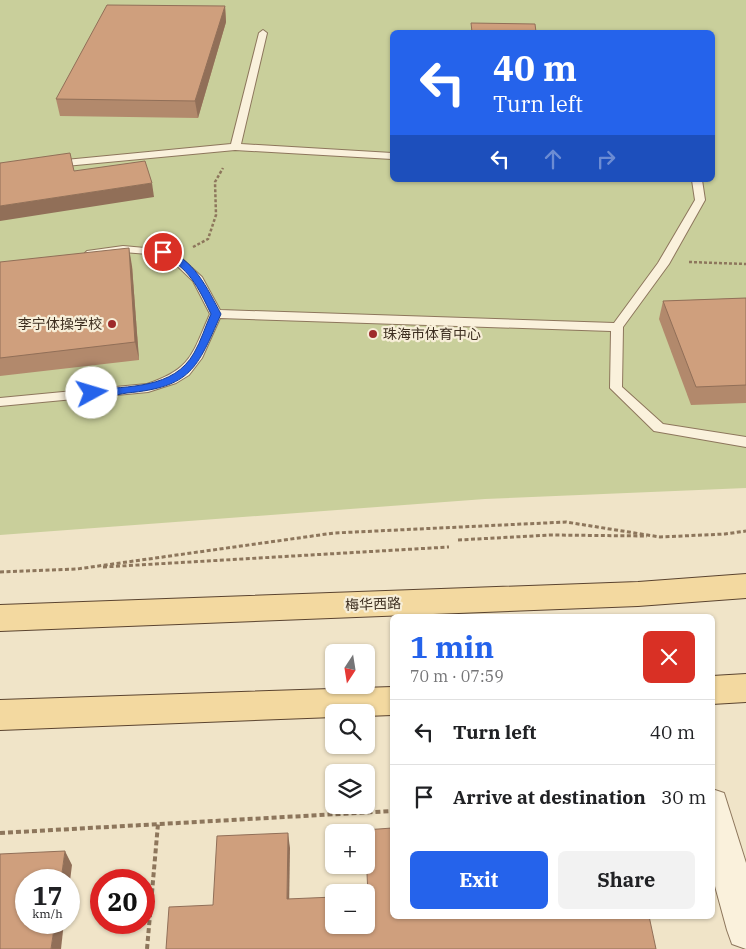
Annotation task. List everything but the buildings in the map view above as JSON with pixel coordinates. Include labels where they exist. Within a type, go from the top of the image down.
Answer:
[{"type":"main road","name":"梅华西路","points":[[0,618],[638,594],[746,586]]},
{"type":"main road","points":[[715,690],[746,688]]},
{"type":"main road","points":[[0,715],[390,701]]},
{"type":"street","points":[[715,816],[746,930]]},
{"type":"lane","points":[[235,147],[263,33]]},
{"type":"lane","points":[[40,166],[235,147],[390,156]]},
{"type":"lane","points":[[696,182],[700,200],[665,260],[617,327],[616,388],[659,428],[746,442]]},
{"type":"lane","points":[[76,254],[123,249],[163,252],[175,258],[198,279],[216,314]]},
{"type":"lane","points":[[216,314],[617,327]]},
{"type":"lane","points":[[0,402],[148,388],[172,380],[185,372],[198,355],[216,314]]},
{"type":"path","points":[[175,258],[208,239],[216,215],[215,182],[235,147]]},
{"type":"path","points":[[665,260],[746,264]]},
{"type":"path","points":[[77,569],[334,533],[566,522],[660,536]]},
{"type":"path","points":[[458,540],[551,535],[660,536],[725,534],[746,531]]},
{"type":"path","points":[[0,572],[449,547]]},
{"type":"path","points":[[0,833],[390,811]]},
{"type":"path","points":[[147,949],[158,824]]},
{"type":"green space","name":"珠海市体育中心","points":[[0,0],[746,0],[746,488],[485,499],[0,535]]},
{"type":"place","name":"李宁体操学校","points":[[112,324]]},
{"type":"place","name":"珠海市体育中心","points":[[373,334]]},
{"type":"route","points":[[92,393],[148,388],[172,380],[185,372],[198,355],[216,314],[206,298],[198,279],[175,258],[163,252]]}]
